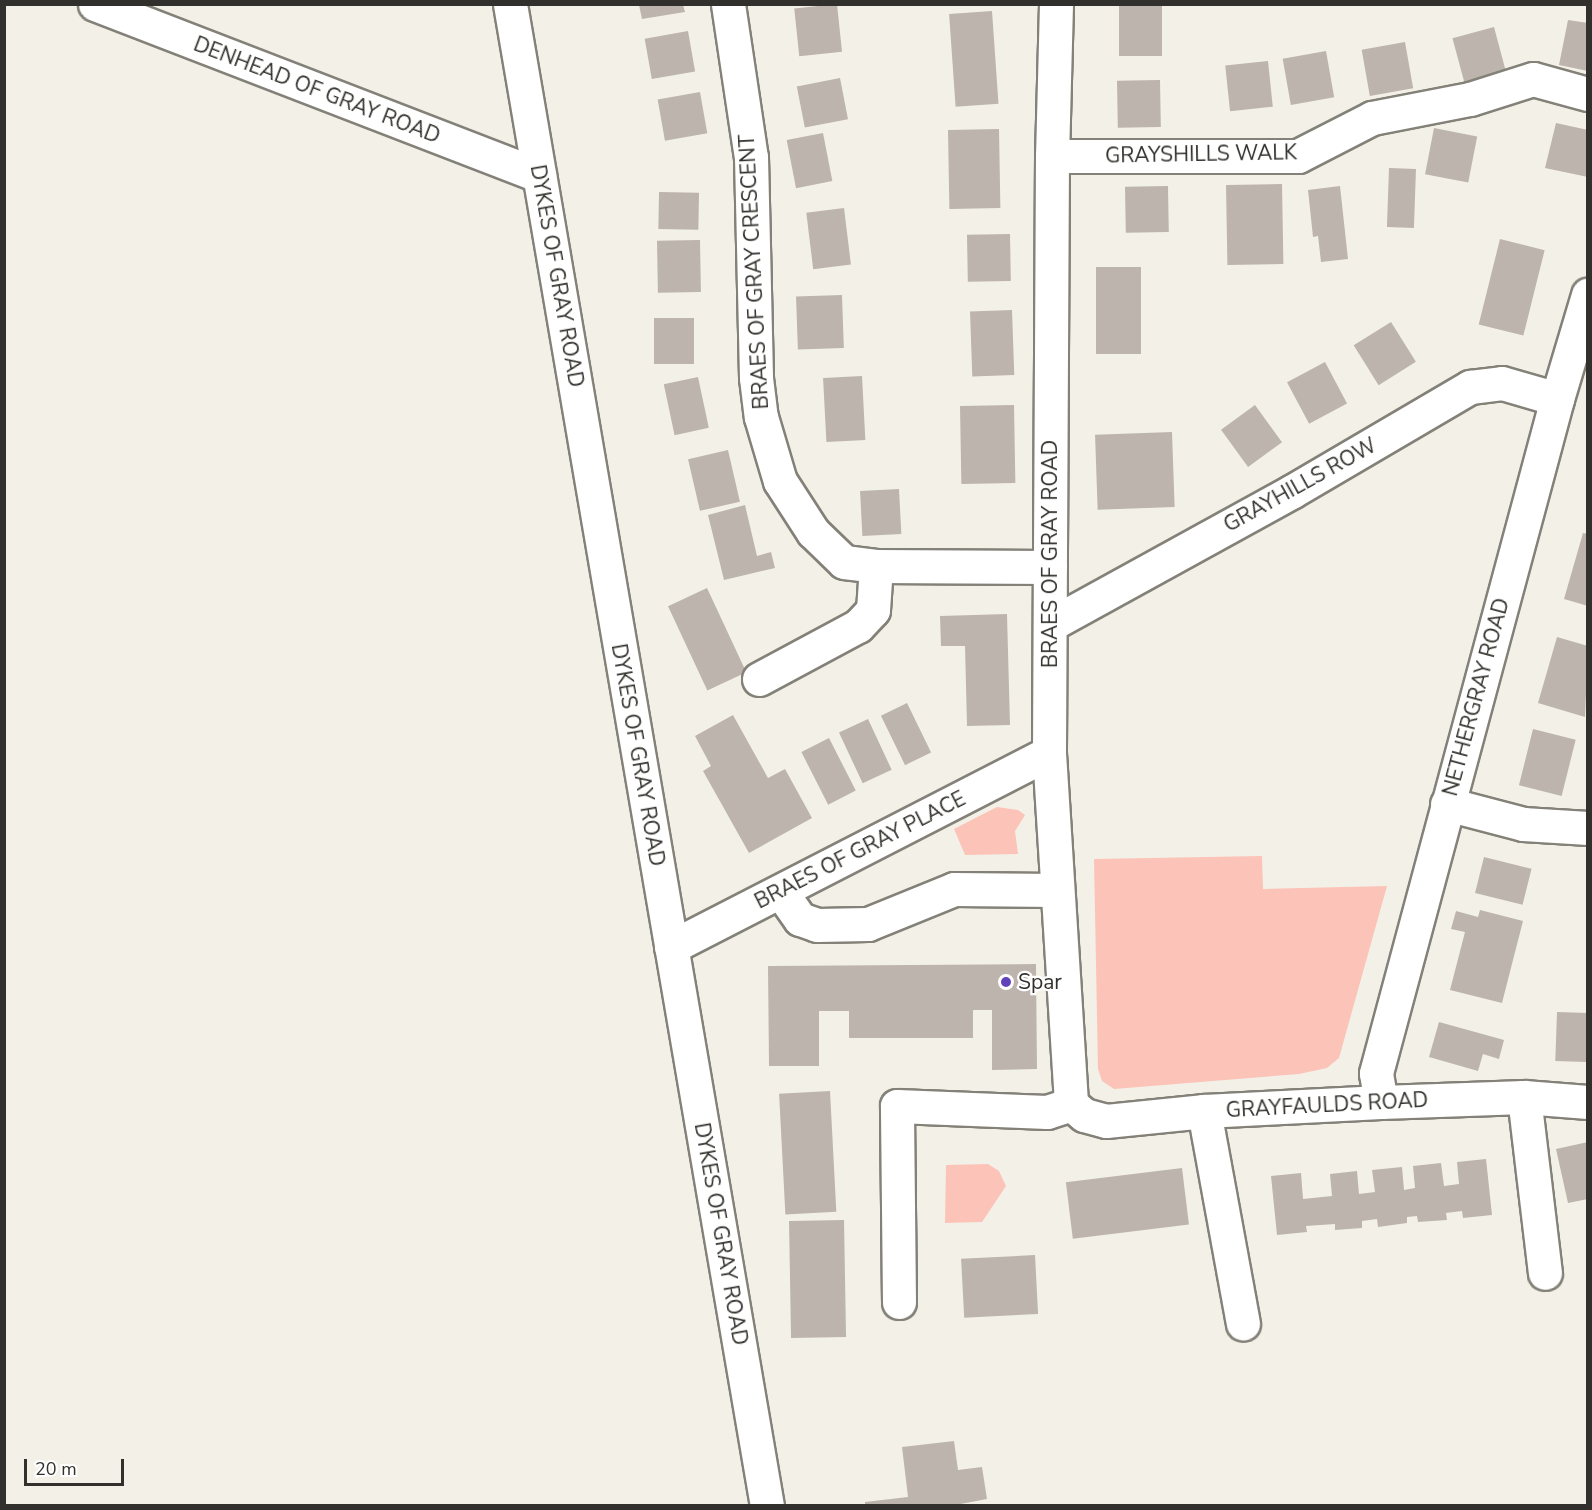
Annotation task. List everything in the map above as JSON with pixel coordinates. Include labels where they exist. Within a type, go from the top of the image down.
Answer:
[{"type":"street","name":"DENHEAD OF GRAY ROAD","points":[[95,4],[539,175]]},
{"type":"street","name":"DYKES OF GRAY ROAD","points":[[510,4],[767,1506]]},
{"type":"street","name":"BRAES OF GRAY CRESCENT","points":[[728,4],[751,157],[753,327],[761,417],[780,481],[813,532],[844,562],[876,566],[1050,567]]},
{"type":"street","name":"BRAES OF GRAY ROAD","points":[[1056,4],[1052,156],[1049,753],[1071,1104]]},
{"type":"street","name":"GRAYSHILLS WALK","points":[[1052,156],[1298,156],[1372,118],[1470,99],[1533,79],[1587,94]]},
{"type":"street","name":"NETHERGRAY ROAD","points":[[1381,1102],[1376,1073],[1587,295]]},
{"type":"street","name":"GRAYHILLS ROW","points":[[1051,624],[1291,492],[1470,387],[1502,383],[1557,399]]},
{"type":"street","points":[[759,679],[858,626],[873,610],[876,566]]},
{"type":"street","name":"BRAES OF GRAY PLACE","points":[[671,947],[1049,753]]},
{"type":"street","points":[[1448,804],[1523,824],[1587,828]]},
{"type":"street","points":[[781,892],[800,919],[817,925],[868,924],[954,889],[1056,890]]},
{"type":"street","points":[[1524,1097],[1545,1273]]},
{"type":"street","name":"GRAYFAULDS ROAD","points":[[1071,1104],[1084,1115],[1106,1121],[1204,1111],[1381,1102],[1524,1097],[1587,1102]]},
{"type":"street","points":[[899,1302],[897,1106],[1047,1112],[1071,1104]]},
{"type":"street","points":[[1204,1111],[1243,1323]]},
{"type":"shaded area","points":[[997,807],[1018,810],[1025,815],[1015,831],[1018,854],[965,855],[954,829]]},
{"type":"shaded area","points":[[1262,856],[1263,889],[1387,886],[1339,1058],[1327,1068],[1299,1074],[1114,1089],[1102,1081],[1098,1069],[1094,859]]},
{"type":"shaded area","points":[[988,1164],[999,1171],[1006,1186],[982,1222],[945,1223],[946,1165]]},
{"type":"building","points":[[837,4],[842,52],[799,56],[794,8]]},
{"type":"building","points":[[1119,4],[1162,4],[1162,56],[1119,56]]},
{"type":"building","points":[[639,5],[683,5],[685,12],[642,19]]},
{"type":"building","points":[[992,11],[998,104],[956,107],[949,14]]},
{"type":"building","points":[[1568,20],[1588,23],[1588,71],[1559,65]]},
{"type":"building","points":[[1494,27],[1506,71],[1464,83],[1452,38]]},
{"type":"building","points":[[688,31],[695,71],[652,79],[645,39]]},
{"type":"building","points":[[1405,42],[1413,88],[1370,96],[1362,50]]},
{"type":"building","points":[[1326,51],[1334,97],[1291,105],[1283,59]]},
{"type":"building","points":[[1268,61],[1273,107],[1230,111],[1225,65]]},
{"type":"building","points":[[840,78],[848,119],[805,128],[797,86]]},
{"type":"building","points":[[1160,80],[1161,127],[1118,128],[1117,81]]},
{"type":"building","points":[[700,92],[707,133],[665,141],[658,99]]},
{"type":"building","points":[[1556,123],[1588,130],[1588,177],[1545,168]]},
{"type":"building","points":[[1434,128],[1477,136],[1468,183],[1425,174]]},
{"type":"building","points":[[999,129],[1000,208],[949,209],[948,130]]},
{"type":"building","points":[[823,133],[832,181],[796,188],[787,140]]},
{"type":"building","points":[[1389,168],[1416,169],[1414,228],[1387,227]]},
{"type":"building","points":[[1282,184],[1283,264],[1227,265],[1226,185]]},
{"type":"building","points":[[1168,186],[1169,232],[1126,233],[1125,187]]},
{"type":"building","points":[[1340,186],[1348,259],[1321,262],[1318,236],[1313,237],[1308,190]]},
{"type":"building","points":[[659,192],[699,193],[698,230],[658,229]]},
{"type":"building","points":[[844,208],[851,265],[813,269],[806,213]]},
{"type":"building","points":[[1010,234],[1011,281],[968,282],[967,235]]},
{"type":"building","points":[[1500,239],[1545,250],[1523,336],[1479,324]]},
{"type":"building","points":[[700,240],[701,292],[658,293],[657,241]]},
{"type":"building","points":[[1096,267],[1141,267],[1141,354],[1096,354]]},
{"type":"building","points":[[842,295],[844,348],[798,350],[796,297]]},
{"type":"building","points":[[1012,310],[1014,375],[972,376],[970,311]]},
{"type":"building","points":[[654,318],[694,318],[694,364],[654,364]]},
{"type":"building","points":[[1391,322],[1416,362],[1379,385],[1354,345]]},
{"type":"building","points":[[1325,362],[1347,403],[1309,424],[1287,382]]},
{"type":"building","points":[[862,376],[865,440],[826,442],[823,378]]},
{"type":"building","points":[[698,377],[709,428],[675,435],[664,384]]},
{"type":"building","points":[[1014,405],[1015,483],[961,484],[960,406]]},
{"type":"building","points":[[1255,405],[1282,442],[1248,467],[1221,430]]},
{"type":"building","points":[[1172,432],[1175,507],[1098,510],[1095,435]]},
{"type":"building","points":[[728,450],[740,502],[700,511],[688,459]]},
{"type":"building","points":[[899,489],[901,534],[862,536],[860,491]]},
{"type":"building","points":[[745,505],[757,556],[771,552],[775,568],[724,580],[708,515]]},
{"type":"building","points":[[1583,533],[1588,534],[1588,606],[1564,599]]},
{"type":"building","points":[[707,588],[746,672],[707,690],[668,606]]},
{"type":"building","points":[[1007,614],[1010,725],[967,726],[965,646],[941,646],[940,616]]},
{"type":"building","points":[[1557,637],[1588,646],[1585,717],[1538,703]]},
{"type":"building","points":[[907,703],[931,752],[905,765],[881,716]]},
{"type":"building","points":[[733,715],[768,778],[785,769],[812,818],[749,853],[703,771],[711,766],[695,736]]},
{"type":"building","points":[[868,719],[892,770],[863,783],[839,733]]},
{"type":"building","points":[[1533,729],[1576,740],[1562,796],[1519,785]]},
{"type":"building","points":[[829,738],[856,791],[828,805],[801,752]]},
{"type":"building","points":[[1484,857],[1532,869],[1523,905],[1475,893]]},
{"type":"building","points":[[1480,910],[1523,921],[1502,1003],[1450,990],[1465,932],[1451,929],[1456,911],[1478,917]]},
{"type":"building","points":[[1036,964],[1037,1069],[992,1070],[992,1010],[973,1010],[973,1038],[849,1038],[849,1011],[819,1011],[819,1066],[769,1066],[768,966]]},
{"type":"building","points":[[1557,1012],[1588,1013],[1586,1062],[1555,1061]]},
{"type":"building","points":[[1439,1022],[1504,1040],[1499,1059],[1483,1054],[1478,1071],[1429,1057]]},
{"type":"building","points":[[830,1091],[836,1212],[785,1215],[779,1094]]},
{"type":"building","points":[[1588,1142],[1588,1199],[1568,1203],[1556,1149]]},
{"type":"building","points":[[1486,1159],[1492,1215],[1463,1218],[1462,1211],[1446,1213],[1447,1220],[1418,1222],[1417,1216],[1407,1217],[1407,1223],[1378,1227],[1377,1219],[1362,1221],[1362,1228],[1335,1230],[1335,1224],[1306,1226],[1307,1232],[1277,1235],[1271,1176],[1301,1173],[1303,1199],[1332,1196],[1330,1174],[1357,1171],[1359,1194],[1375,1192],[1372,1170],[1402,1167],[1404,1190],[1415,1188],[1413,1166],[1441,1163],[1444,1186],[1459,1184],[1457,1162]]},
{"type":"building","points":[[1182,1168],[1189,1225],[1073,1239],[1066,1182]]},
{"type":"building","points":[[844,1220],[846,1337],[791,1338],[789,1221]]},
{"type":"building","points":[[1035,1255],[1038,1314],[964,1318],[961,1259]]},
{"type":"building","points":[[954,1441],[958,1470],[982,1467],[987,1499],[950,1506],[865,1506],[865,1502],[908,1497],[902,1447]]},
{"type":"place","name":"Spar","points":[[1006,982]]}]
